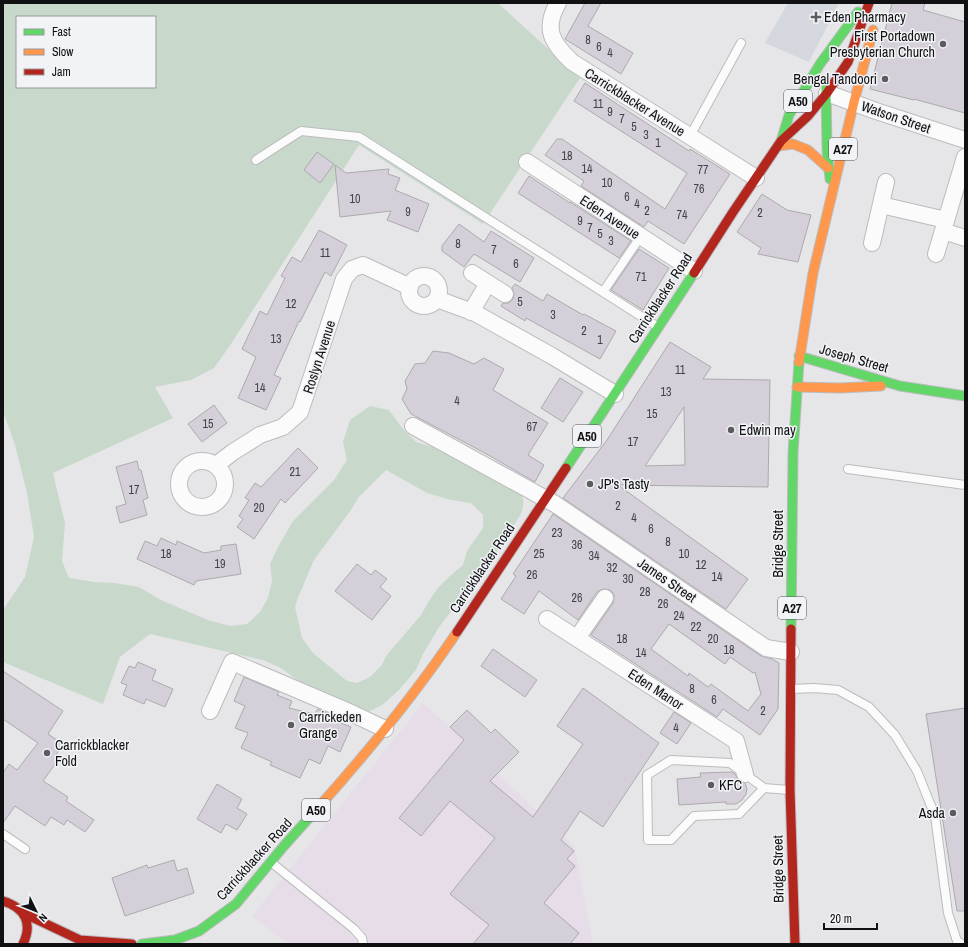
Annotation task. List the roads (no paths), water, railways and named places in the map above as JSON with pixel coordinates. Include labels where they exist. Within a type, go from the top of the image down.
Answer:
[{"type":"main road","points":[[820,64],[865,3]]},
{"type":"main road","points":[[827,93],[848,62],[869,3]]},
{"type":"main road","name":"Bridge Street","points":[[795,944],[790,790],[793,453],[799,356],[813,273],[873,29],[873,3]]},
{"type":"main road","name":"Bridge Street","points":[[820,64],[827,93],[828,168],[832,196]]},
{"type":"main road","name":"Carrickblacker Road","points":[[780,143],[789,115],[820,64]]},
{"type":"main road","name":"Carrickblacker Road","points":[[142,944],[176,942],[199,931],[236,904],[385,729],[439,659],[780,143],[808,116],[827,93]]},
{"type":"main road","points":[[780,143],[793,144],[808,150],[828,168]]},
{"type":"main road","name":"Joseph Street","points":[[799,356],[900,386],[965,396]]},
{"type":"main road","name":"Joseph Street","points":[[797,387],[840,388],[900,386]]},
{"type":"main road","points":[[3,894],[6,902],[18,907],[24,913],[70,940],[132,944]]},
{"type":"main road","points":[[23,944],[28,931],[24,913]]},
{"type":"street","name":"Carrickblacker Avenue","points":[[558,3],[552,13],[550,26],[553,40],[572,62],[756,178]]},
{"type":"street","name":"Watson Street","points":[[827,93],[965,140]]},
{"type":"street","points":[[936,254],[965,157]]},
{"type":"street","name":"Eden Avenue","points":[[527,162],[694,271]]},
{"type":"street","points":[[872,243],[882,205],[886,182]]},
{"type":"street","points":[[882,205],[944,226],[965,238]]},
{"type":"street","name":"Roslyn Avenue","points":[[216,465],[260,435],[283,427],[300,412],[344,280],[352,268],[363,265],[410,287]]},
{"type":"street","points":[[472,273],[505,294]]},
{"type":"street","points":[[426,276],[431,278],[438,284],[439,295],[437,299],[434,303],[425,307],[415,304],[410,296],[410,287],[416,279],[426,276]]},
{"type":"street","points":[[471,312],[488,283]]},
{"type":"street","points":[[437,299],[471,312],[552,356],[615,394]]},
{"type":"street","name":"James Street","points":[[413,426],[545,498],[766,648],[791,652]]},
{"type":"street","points":[[577,638],[605,598]]},
{"type":"street","name":"Eden Manor","points":[[547,618],[736,741],[745,774]]},
{"type":"street","points":[[210,711],[232,662],[365,718],[385,729]]},
{"type":"lane","points":[[690,136],[740,43]]},
{"type":"lane","points":[[256,160],[301,130],[359,137],[659,328]]},
{"type":"lane","points":[[603,292],[641,236]]},
{"type":"lane","points":[[848,469],[965,485]]},
{"type":"lane","points":[[791,689],[814,688],[838,690],[869,707],[895,735],[917,771],[935,816],[948,913],[957,941],[962,944]]},
{"type":"lane","points":[[764,788],[739,814],[694,816],[671,840],[648,840],[647,775],[671,760],[730,763],[764,788],[790,790]]},
{"type":"lane","points":[[3,834],[25,849]]},
{"type":"lane","points":[[271,862],[354,930],[362,938],[363,944]]},
{"type":"place","name":"Eden Pharmacy","points":[[816,17]]},
{"type":"place","name":"First Portadown Presbyterian Church","points":[[943,44]]},
{"type":"place","name":"Bengal Tandoori","points":[[885,79]]},
{"type":"place","name":"Edwin may","points":[[731,430]]},
{"type":"place","name":"JP's Tasty","points":[[590,484]]},
{"type":"place","name":"Carrickeden Grange","points":[[291,725]]},
{"type":"place","name":"Carrickblacker Fold","points":[[47,753]]},
{"type":"place","name":"KFC","points":[[711,785]]},
{"type":"place","name":"Asda","points":[[953,813]]}]
